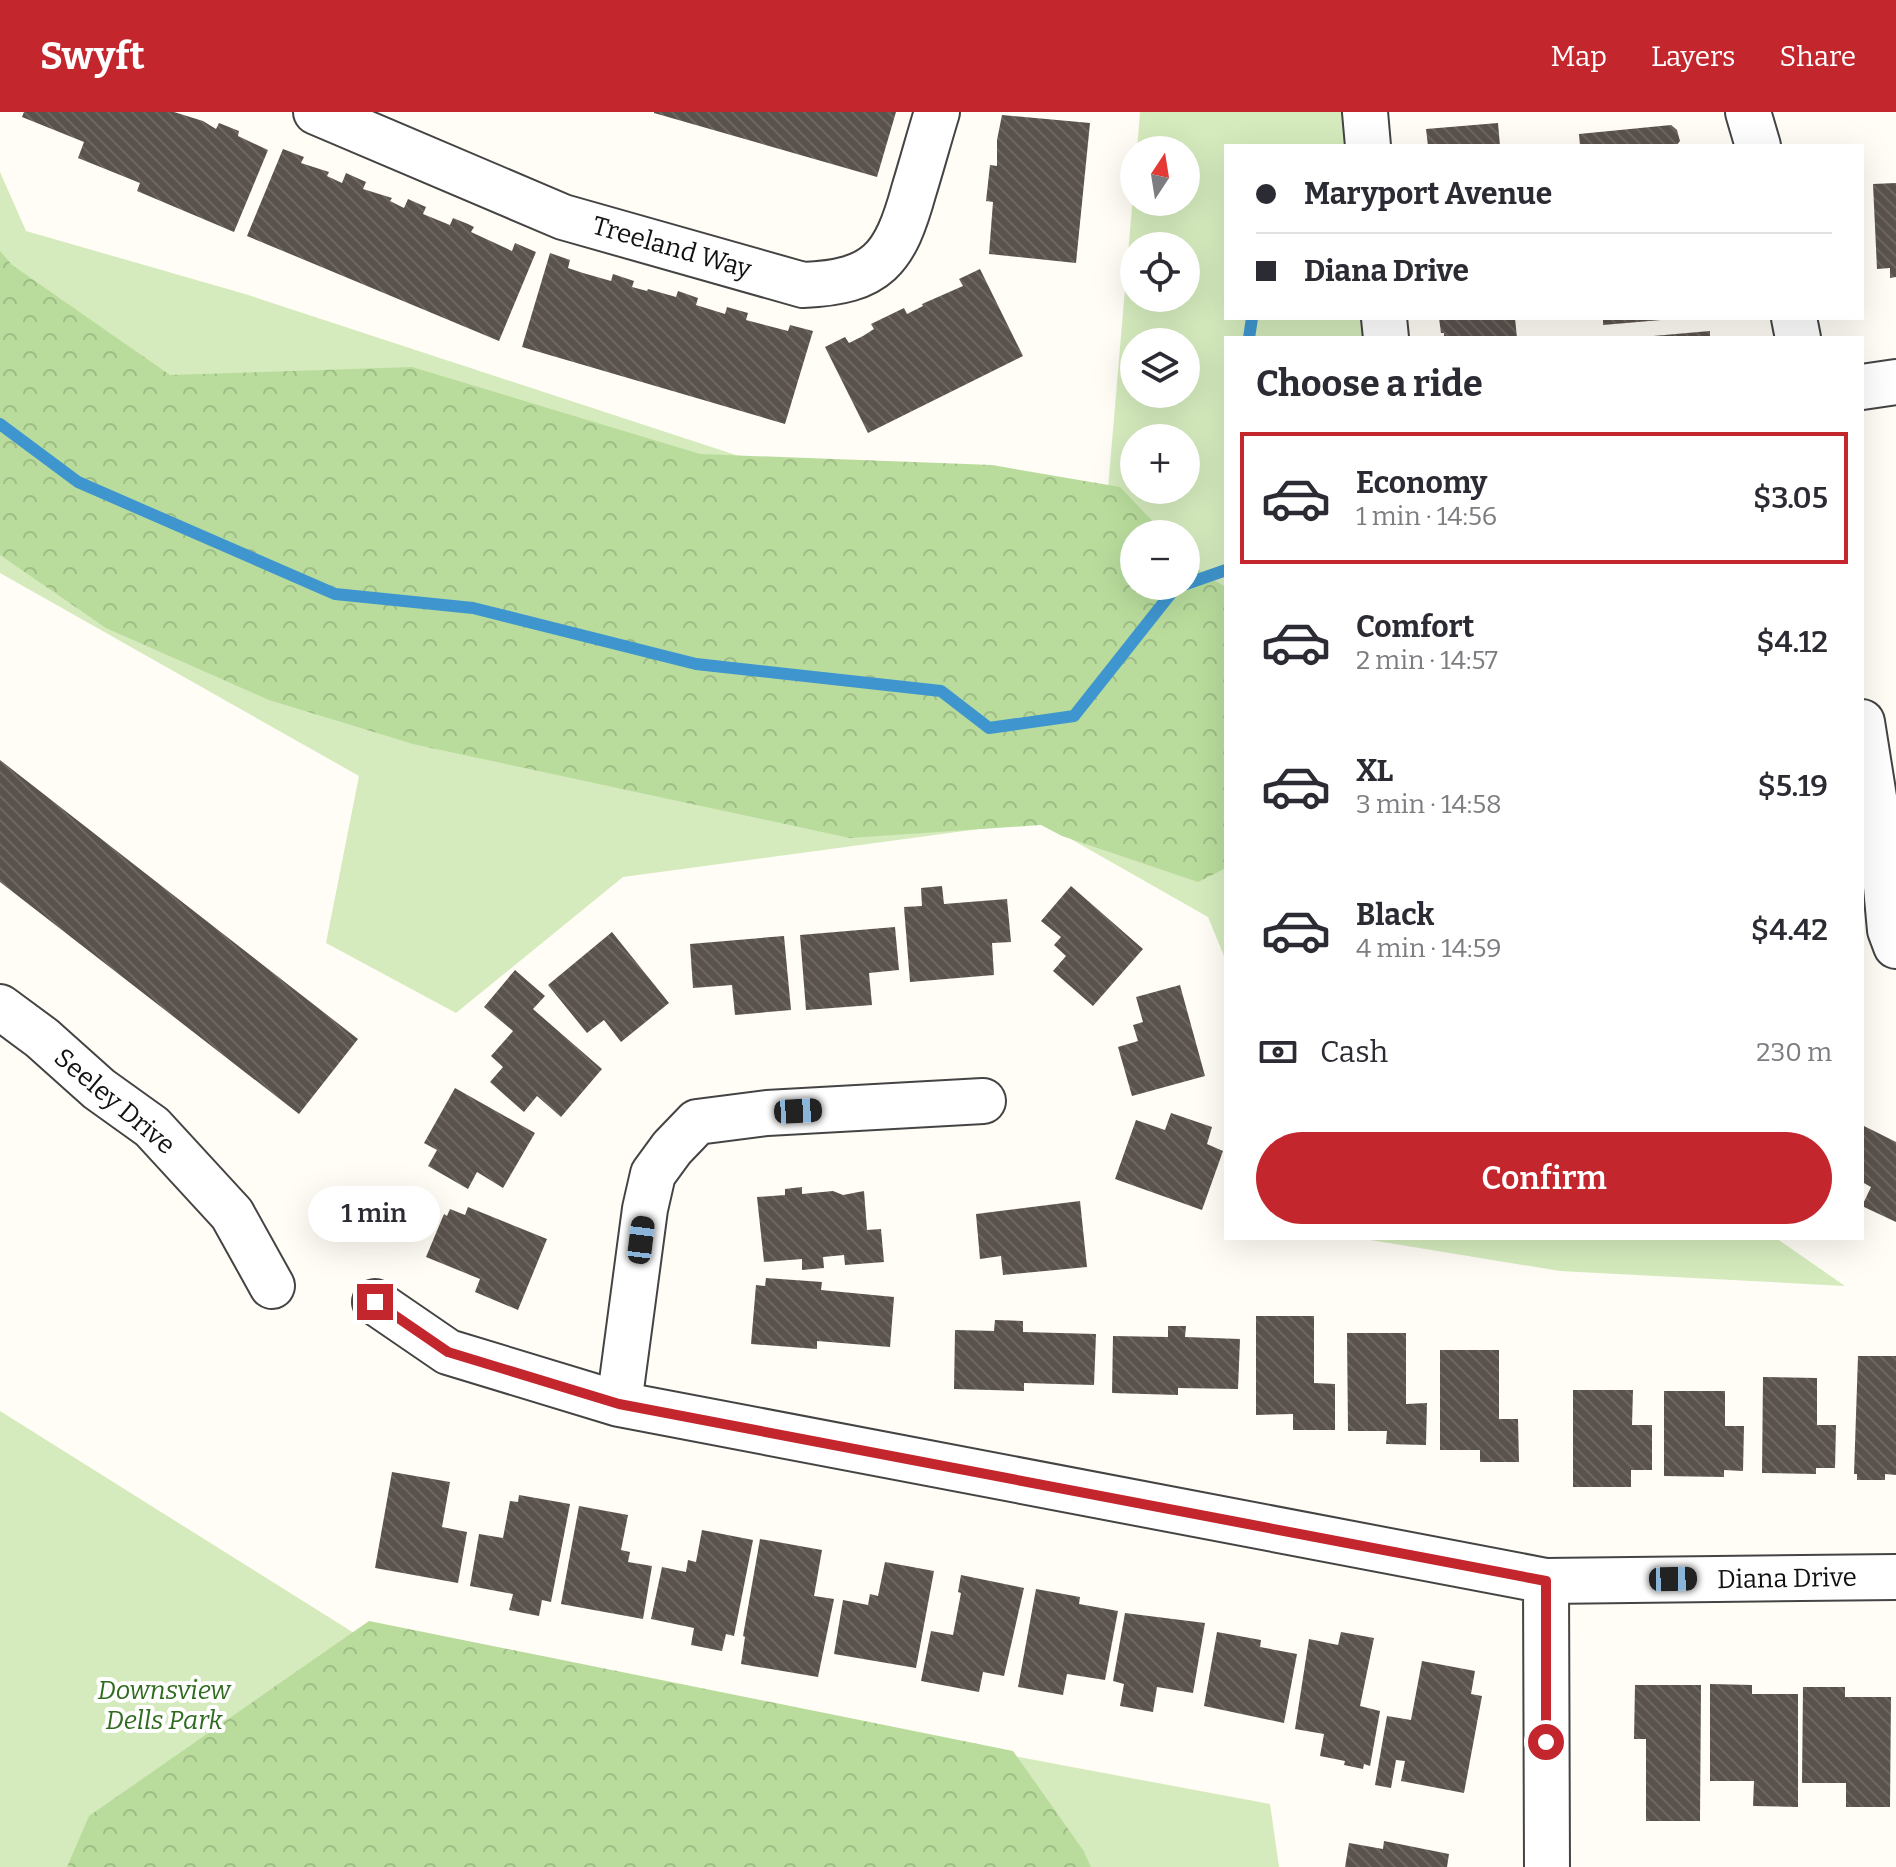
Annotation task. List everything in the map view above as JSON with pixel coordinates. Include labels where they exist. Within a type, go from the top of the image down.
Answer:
[{"type":"street","name":"Treeland Way","points":[[316,112],[563,217],[803,285],[828,284],[854,278],[893,249],[904,227],[937,112]]},
{"type":"street","points":[[1365,112],[1368,144]]},
{"type":"street","points":[[1748,112],[1757,144]]},
{"type":"street","points":[[1864,387],[1896,382]]},
{"type":"street","points":[[1864,735],[1883,854],[1890,930],[1896,946]]},
{"type":"street","name":"Seeley Drive","points":[[0,1007],[42,1038],[99,1089],[152,1127],[232,1214],[272,1286]]},
{"type":"street","points":[[619,1404],[645,1209],[653,1174],[697,1122],[767,1113],[983,1101]]},
{"type":"street","name":"Diana Drive","points":[[375,1302],[448,1352],[619,1404],[1546,1581],[1896,1577]]},
{"type":"street","points":[[1546,1581],[1547,1867]]},
{"type":"green space","points":[[1140,112],[1354,112],[1356,144],[1224,144],[1224,320],[1370,320],[1371,336],[1224,336],[1224,956],[1208,917],[1039,821],[623,877],[456,1013],[326,943],[359,776],[0,573],[0,172],[26,231],[245,294],[748,459],[1107,500],[1120,348],[1120,408],[1200,408],[1200,328],[1122,328],[1123,312],[1200,312],[1200,232],[1130,232],[1131,216],[1200,216],[1200,136],[1138,136]]},
{"type":"green space","points":[[0,251],[12,265],[170,375],[412,367],[700,454],[992,465],[1120,487],[1120,504],[1136,504],[1152,520],[1120,520],[1120,600],[1200,600],[1200,571],[1224,586],[1224,869],[1198,882],[1062,836],[1041,825],[850,838],[413,744],[269,700],[106,628],[0,555]]},
{"type":"green space","points":[[1370,1240],[1779,1240],[1845,1286],[1560,1271]]},
{"type":"green space","name":"Downsview Dells Park","points":[[0,1411],[354,1633],[1270,1804],[1279,1867],[0,1867]]},
{"type":"green space","name":"Downsview Dells Park","points":[[369,1621],[1013,1751],[1083,1850],[1091,1867],[67,1867],[89,1816]]},
{"type":"building","points":[[24,112],[174,112],[203,121],[216,129],[219,123],[239,131],[238,136],[268,150],[234,232],[137,191],[140,183],[78,158],[84,142],[22,117]]},
{"type":"building","points":[[654,112],[896,112],[877,177],[654,113]]},
{"type":"building","points":[[1002,115],[1090,123],[1076,263],[989,254],[993,202],[986,201],[990,165],[997,166],[997,140]]},
{"type":"building","points":[[1498,123],[1500,144],[1428,144],[1426,129]]},
{"type":"building","points":[[1671,125],[1677,130],[1680,141],[1678,144],[1580,144],[1579,134]]},
{"type":"building","points":[[283,149],[304,157],[301,163],[329,172],[327,176],[342,183],[346,173],[366,182],[363,189],[392,198],[390,201],[404,208],[408,199],[426,207],[423,214],[450,225],[453,218],[468,224],[474,227],[471,232],[512,251],[515,243],[536,252],[499,341],[247,236]]},
{"type":"building","points":[[1896,183],[1896,277],[1890,278],[1890,268],[1877,269],[1873,184]]},
{"type":"building","points":[[550,253],[570,260],[568,268],[583,273],[611,281],[613,274],[634,281],[632,287],[676,297],[678,291],[698,298],[696,305],[725,314],[727,307],[748,313],[746,320],[788,331],[790,325],[813,331],[785,424],[522,347]]},
{"type":"building","points":[[980,269],[1023,356],[868,433],[825,347],[845,337],[849,343],[874,329],[871,324],[904,308],[907,314],[963,286],[959,279]]},
{"type":"building","points":[[1439,320],[1515,320],[1517,336],[1444,336]]},
{"type":"building","points":[[1603,320],[1661,320],[1603,325]]},
{"type":"building","points":[[1710,331],[1710,336],[1653,336]]},
{"type":"building","points":[[0,760],[358,1039],[299,1114],[0,882]]},
{"type":"building","points":[[942,886],[944,904],[1007,899],[1011,942],[992,943],[994,975],[910,982],[904,907],[922,906],[921,888]]},
{"type":"building","points":[[1071,886],[1143,949],[1093,1006],[1053,971],[1066,956],[1054,945],[1061,937],[1041,921]]},
{"type":"building","points":[[895,927],[899,970],[869,973],[872,1005],[806,1010],[800,935]]},
{"type":"building","points":[[612,932],[669,1003],[621,1042],[604,1020],[587,1033],[548,985]]},
{"type":"building","points":[[784,936],[791,1010],[735,1015],[732,985],[693,988],[690,944]]},
{"type":"building","points":[[515,970],[545,996],[533,1009],[602,1069],[561,1117],[537,1096],[524,1112],[490,1082],[503,1067],[491,1056],[513,1031],[484,1007]]},
{"type":"building","points":[[1180,985],[1205,1076],[1132,1096],[1118,1047],[1138,1041],[1133,1025],[1143,1022],[1136,997]]},
{"type":"building","points":[[455,1088],[535,1133],[503,1188],[477,1172],[468,1189],[428,1166],[437,1150],[424,1143]]},
{"type":"building","points":[[1171,1113],[1212,1127],[1207,1144],[1223,1151],[1202,1210],[1115,1179],[1136,1120],[1165,1130]]},
{"type":"building","points":[[1864,1126],[1896,1142],[1896,1222],[1864,1207],[1871,1187],[1864,1183]]},
{"type":"building","points":[[802,1187],[802,1194],[833,1191],[843,1195],[864,1191],[867,1230],[881,1229],[884,1262],[845,1265],[844,1255],[823,1257],[824,1268],[802,1270],[802,1259],[764,1262],[757,1197],[785,1195],[785,1189]]},
{"type":"building","points":[[1080,1201],[1087,1267],[1003,1275],[1001,1256],[980,1259],[976,1214]]},
{"type":"building","points":[[468,1207],[547,1239],[518,1310],[475,1292],[480,1279],[426,1257],[444,1214],[447,1216],[450,1209],[465,1215]]},
{"type":"building","points":[[766,1278],[822,1282],[821,1290],[894,1297],[890,1347],[817,1341],[817,1349],[751,1344],[756,1285],[765,1286]]},
{"type":"building","points":[[1256,1316],[1314,1316],[1314,1383],[1335,1384],[1335,1430],[1293,1430],[1293,1414],[1256,1415]]},
{"type":"building","points":[[995,1320],[1023,1321],[1023,1332],[1096,1334],[1094,1385],[1024,1383],[1024,1391],[954,1389],[955,1330],[994,1331]]},
{"type":"building","points":[[1168,1326],[1186,1326],[1185,1337],[1240,1339],[1238,1389],[1178,1388],[1178,1395],[1112,1393],[1113,1336],[1168,1337]]},
{"type":"building","points":[[1347,1333],[1406,1333],[1406,1404],[1427,1403],[1426,1445],[1386,1444],[1387,1431],[1348,1431]]},
{"type":"building","points":[[1440,1350],[1499,1350],[1499,1419],[1518,1419],[1519,1462],[1480,1462],[1480,1450],[1440,1450]]},
{"type":"building","points":[[1858,1356],[1896,1356],[1896,1475],[1885,1474],[1885,1480],[1857,1480],[1857,1474],[1854,1474]]},
{"type":"building","points":[[1763,1377],[1817,1378],[1817,1425],[1836,1425],[1835,1468],[1816,1468],[1816,1474],[1762,1473]]},
{"type":"building","points":[[1573,1390],[1633,1390],[1632,1425],[1652,1425],[1652,1470],[1631,1470],[1631,1487],[1573,1487]]},
{"type":"building","points":[[1664,1391],[1725,1391],[1725,1426],[1744,1426],[1743,1471],[1724,1470],[1724,1477],[1664,1476]]},
{"type":"building","points":[[392,1472],[450,1482],[442,1527],[467,1532],[458,1583],[375,1568]]},
{"type":"building","points":[[519,1495],[570,1504],[551,1602],[542,1600],[539,1616],[509,1610],[513,1594],[470,1586],[479,1534],[503,1538],[510,1501],[518,1502]]},
{"type":"building","points":[[579,1506],[628,1515],[621,1550],[630,1552],[628,1562],[652,1566],[643,1619],[561,1604]]},
{"type":"building","points":[[702,1530],[753,1540],[734,1636],[726,1634],[722,1651],[691,1645],[694,1628],[651,1619],[662,1567],[686,1572],[688,1560],[696,1562]]},
{"type":"building","points":[[760,1539],[822,1550],[814,1596],[834,1599],[818,1677],[741,1664]]},
{"type":"building","points":[[885,1562],[934,1571],[916,1668],[834,1654],[843,1600],[868,1605],[870,1594],[878,1596]]},
{"type":"building","points":[[961,1575],[1024,1588],[1004,1676],[983,1672],[979,1692],[921,1681],[931,1631],[953,1635]]},
{"type":"building","points":[[1036,1589],[1080,1597],[1079,1604],[1118,1611],[1105,1680],[1067,1674],[1063,1695],[1018,1687]]},
{"type":"building","points":[[1125,1613],[1205,1623],[1193,1693],[1157,1687],[1153,1712],[1120,1706],[1124,1684],[1113,1681]]},
{"type":"building","points":[[1217,1632],[1261,1640],[1260,1647],[1297,1654],[1284,1723],[1204,1706]]},
{"type":"building","points":[[1341,1632],[1374,1638],[1360,1706],[1380,1711],[1370,1766],[1364,1764],[1363,1769],[1344,1765],[1345,1761],[1320,1756],[1324,1734],[1295,1729],[1309,1639],[1338,1645]]},
{"type":"building","points":[[1422,1661],[1475,1671],[1471,1694],[1482,1696],[1464,1793],[1401,1781],[1405,1761],[1396,1760],[1391,1788],[1375,1785],[1387,1716],[1411,1720]]},
{"type":"building","points":[[1710,1684],[1752,1685],[1752,1694],[1798,1694],[1798,1807],[1753,1806],[1754,1781],[1710,1781]]},
{"type":"building","points":[[1635,1685],[1701,1685],[1700,1821],[1646,1821],[1646,1739],[1634,1739]]},
{"type":"building","points":[[1803,1687],[1845,1687],[1845,1697],[1891,1697],[1890,1807],[1846,1807],[1846,1783],[1802,1783]]},
{"type":"building","points":[[1384,1841],[1449,1854],[1447,1867],[1345,1867],[1349,1843],[1383,1849]]},
{"type":"waterway","points":[[1249,336],[1252,320]]},
{"type":"waterway","points":[[0,424],[78,482],[335,594],[473,608],[696,664],[941,691],[989,728],[1074,716],[1166,600]]},
{"type":"waterway","points":[[1200,579],[1224,571]]},
{"type":"route","points":[[375,1302],[448,1352],[619,1404],[1546,1581],[1546,1742]]}]
